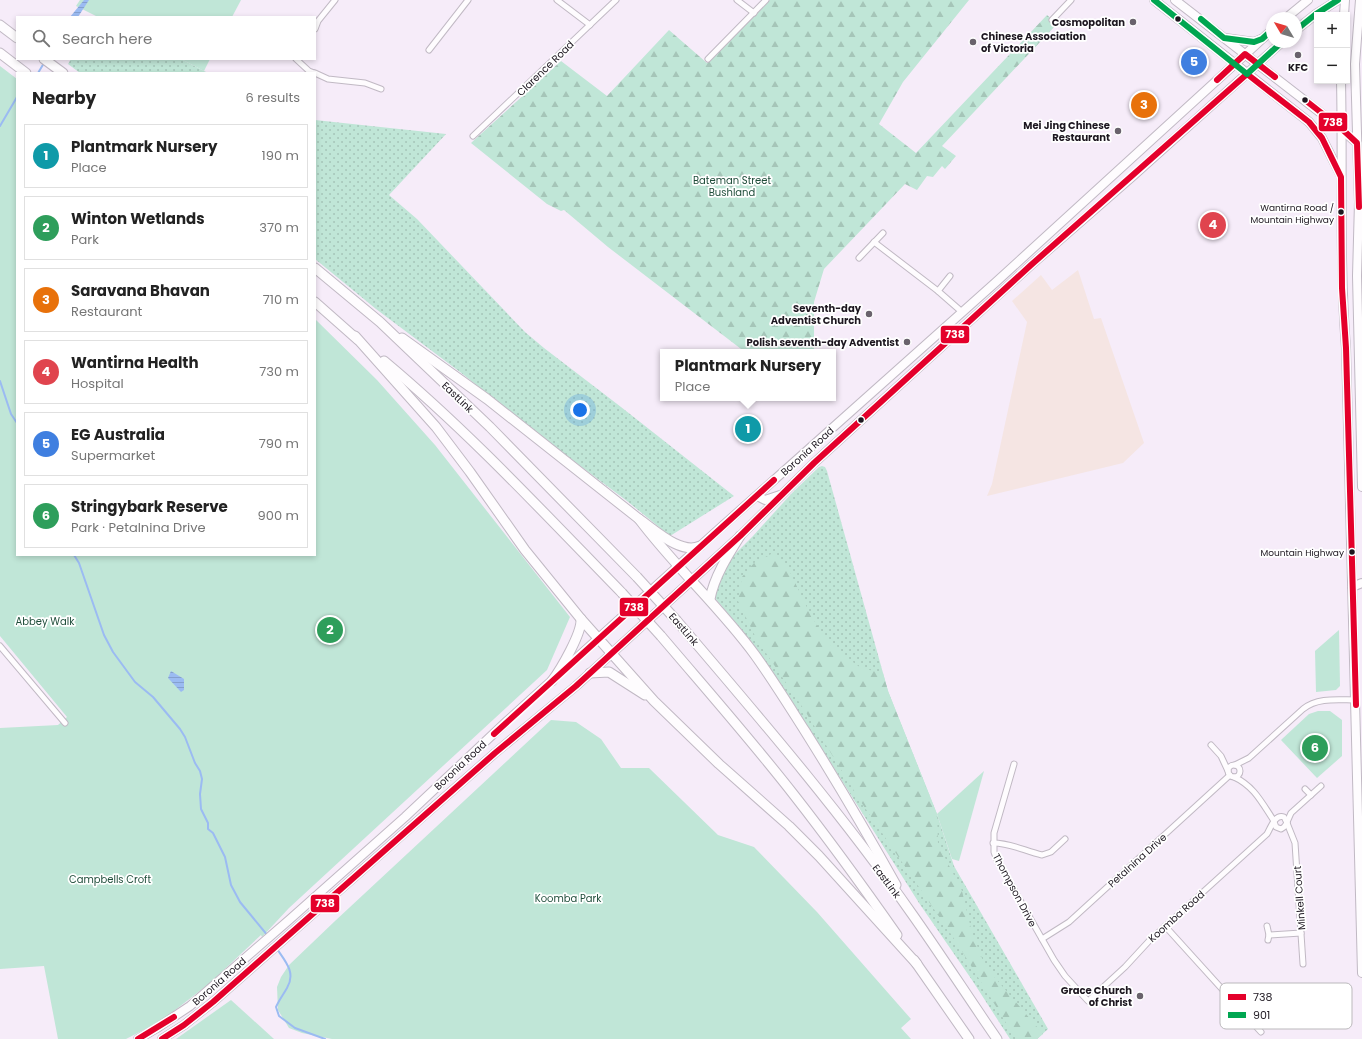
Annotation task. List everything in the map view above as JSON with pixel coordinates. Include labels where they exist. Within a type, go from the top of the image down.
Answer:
[{"type":"highway","points":[[0,25],[16,37]]},
{"type":"highway","points":[[4,56],[25,72]]},
{"type":"highway","points":[[45,60],[62,72]]},
{"type":"highway","name":"EastLink","points":[[316,269],[380,322],[490,426],[637,577],[677,621],[796,762],[911,913],[997,1039]]},
{"type":"highway","points":[[316,303],[421,392],[492,460],[622,593],[661,636],[794,794],[857,878],[969,1039]]},
{"type":"highway","points":[[380,322],[487,399],[663,536],[682,546],[691,548],[700,546]]},
{"type":"highway","points":[[354,336],[436,427],[525,550],[581,619],[654,701],[719,764],[789,826],[819,856],[917,964]]},
{"type":"highway","points":[[640,519],[656,541],[710,599],[755,655],[782,694],[868,834],[911,913]]},
{"type":"highway","points":[[710,599],[712,588],[740,536]]},
{"type":"highway","points":[[552,681],[580,630],[581,619]]},
{"type":"highway","points":[[590,673],[608,672],[654,701]]},
{"type":"main road","points":[[1154,0],[1164,3],[1234,64],[1310,122],[1322,138],[1341,177]]},
{"type":"main road","points":[[1175,0],[1342,129],[1356,143]]},
{"type":"main road","points":[[1293,12],[1308,0]]},
{"type":"main road","points":[[1302,25],[1338,0]]},
{"type":"main road","points":[[1344,12],[1345,0]]},
{"type":"main road","points":[[1360,0],[1355,64],[1356,143],[1359,202],[1357,276],[1361,380],[1362,487]]},
{"type":"main road","points":[[1357,36],[1362,26]]},
{"type":"main road","name":"Boronia Road","points":[[138,1039],[190,1006],[262,944],[404,817],[598,638],[962,312],[1266,35]]},
{"type":"main road","points":[[1224,38],[1254,42],[1262,39]]},
{"type":"main road","name":"Boronia Road","points":[[162,1039],[198,1014],[495,753],[548,710],[590,673],[740,536],[782,494],[890,393],[1036,260],[1133,176],[1275,48]]},
{"type":"main road","points":[[1341,84],[1342,288],[1346,348],[1362,973]]},
{"type":"main road","points":[[1124,165],[1133,176]]},
{"type":"main road","points":[[876,388],[890,393]]},
{"type":"main road","points":[[813,445],[822,456]]},
{"type":"main road","points":[[757,496],[765,500],[782,494]]},
{"type":"main road","points":[[1352,578],[1362,583]]},
{"type":"main road","points":[[1352,587],[1362,583]]},
{"type":"main road","points":[[404,817],[412,826]]},
{"type":"street","points":[[316,26],[318,21],[335,0]]},
{"type":"street","points":[[429,50],[468,0]]},
{"type":"street","points":[[557,0],[590,25]]},
{"type":"street","name":"Clarence Road","points":[[473,136],[616,0]]},
{"type":"street","points":[[737,0],[754,13]]},
{"type":"street","points":[[708,59],[766,0]]},
{"type":"street","points":[[1052,20],[1071,0]]},
{"type":"street","points":[[297,60],[312,72]]},
{"type":"street","points":[[316,73],[328,79],[365,83],[381,89]]},
{"type":"street","points":[[859,258],[883,233]]},
{"type":"street","points":[[874,242],[938,291],[962,312]]},
{"type":"street","points":[[938,291],[950,276]]},
{"type":"street","points":[[0,646],[65,723]]},
{"type":"street","points":[[1230,774],[1237,777],[1249,758],[1303,708],[1312,702],[1356,700]]},
{"type":"street","points":[[1211,745],[1221,756],[1239,767],[1246,783],[1267,808],[1276,827],[1291,834]]},
{"type":"street","points":[[1221,756],[1230,774],[1246,783]]},
{"type":"street","points":[[1230,774],[1229,767],[1249,758]]},
{"type":"street","name":"Thompson Drive","points":[[1014,764],[994,833],[994,852],[997,860],[1042,939],[1063,973],[1088,1002]]},
{"type":"street","name":"Petalnina Drive","points":[[1042,939],[1069,922],[1230,774]]},
{"type":"street","points":[[1274,822],[1278,817],[1291,813],[1321,786]]},
{"type":"street","points":[[1305,789],[1311,795]]},
{"type":"street","points":[[1267,808],[1285,818],[1287,822]]},
{"type":"street","points":[[1280,829],[1286,826],[1291,813]]},
{"type":"street","name":"Koomba Road","points":[[1088,1002],[1165,926],[1267,834],[1274,822]]},
{"type":"street","name":"Minkell Court","points":[[1287,822],[1295,843],[1303,964]]},
{"type":"street","name":"Koomba Road","points":[[1267,834],[1280,829]]},
{"type":"street","points":[[993,843],[1006,844],[1042,855],[1051,852],[1065,839]]},
{"type":"street","points":[[1165,926],[1220,986]]},
{"type":"street","points":[[1267,926],[1269,938],[1301,933]]},
{"type":"shaded area","points":[[1078,270],[1094,319],[1101,318],[1144,443],[1123,463],[987,496],[992,484],[1027,322],[1012,301],[1041,275],[1052,290]]},
{"type":"green space","points":[[80,0],[241,0],[233,16],[96,16],[76,6]]},
{"type":"green space","name":"Bateman Street Bushland","points":[[770,0],[969,0],[903,82],[879,124],[916,153],[1047,15],[1057,24],[942,146],[956,156],[945,169],[942,166],[933,177],[927,176],[917,190],[905,184],[824,269],[814,302],[814,349],[741,349],[608,247],[564,210],[561,211],[547,204],[471,143],[561,61],[607,96],[669,30],[707,63]]},
{"type":"green space","points":[[70,60],[183,60],[206,72],[79,72],[68,64]]},
{"type":"green space","points":[[183,60],[210,60],[204,71]]},
{"type":"green space","points":[[0,66],[16,78],[16,556],[316,556],[316,320],[377,380],[435,445],[570,617],[547,670],[289,908],[262,937],[261,935],[210,983],[161,1021],[126,1039],[58,1039],[44,966],[0,969],[0,728],[58,725],[67,717],[0,636]]},
{"type":"green space","points":[[316,120],[446,134],[389,195],[417,219],[525,332],[734,496],[670,536],[460,372],[376,309],[316,260]]},
{"type":"green space","points":[[819,467],[825,467],[827,471],[888,691],[937,814],[954,866],[1048,1029],[1037,1039],[1010,1039],[972,980],[919,903],[786,692],[745,634],[715,598],[715,589],[729,560],[792,493]]},
{"type":"green space","points":[[773,553],[789,570],[811,616],[832,647],[861,668],[883,673],[888,691],[937,814],[938,844],[962,891],[972,933],[985,966],[1043,1034],[1037,1039],[1016,1039],[957,943],[861,802],[805,711],[756,638],[738,601],[742,577],[754,563]]},
{"type":"green space","points":[[1339,630],[1340,686],[1336,690],[1316,692],[1315,651]]},
{"type":"green space","points":[[1318,711],[1330,711],[1342,720],[1342,756],[1317,778],[1281,740],[1309,714]]},
{"type":"green space","name":"Koomba Park","points":[[551,720],[576,722],[601,739],[621,768],[649,768],[718,835],[754,847],[817,912],[911,1019],[901,1028],[911,1039],[332,1039],[302,1033],[289,1028],[278,1010],[277,987],[281,977],[289,965]]},
{"type":"green space","points":[[984,771],[959,861],[952,859],[937,814]]},
{"type":"green space","points":[[231,1000],[274,1039],[176,1039]]},
{"type":"water","points":[[84,0],[89,0],[79,16],[71,16]]},
{"type":"water","points":[[171,671],[184,679],[184,690],[181,692],[168,678]]},
{"type":"waterway","points":[[39,72],[44,63]]},
{"type":"waterway","points":[[0,126],[16,99]]},
{"type":"waterway","points":[[0,381],[11,414],[16,422]]},
{"type":"waterway","points":[[75,556],[79,563],[104,635],[113,652],[135,682],[153,697],[185,737],[202,779],[200,794],[201,809],[208,823],[208,829],[213,833],[225,857],[231,885],[240,902],[268,936]]},
{"type":"waterway","points":[[277,949],[284,958],[290,972],[290,983],[276,1007],[279,1016],[295,1028],[325,1039]]},
{"type":"transit line","name":"901","points":[[1154,0],[1247,74]]},
{"type":"transit line","name":"901","points":[[1302,25],[1338,0]]},
{"type":"transit line","name":"901","points":[[1201,19],[1224,38],[1254,42],[1262,39],[1266,35]]},
{"type":"transit line","name":"901","points":[[1247,74],[1275,48]]},
{"type":"transit line","name":"738","points":[[1217,80],[1245,54],[1275,77]]},
{"type":"transit line","name":"738","points":[[162,1039],[184,1025],[213,1002],[495,753],[576,686],[740,536],[814,463],[1031,265],[1247,74],[1309,122],[1322,138],[1341,177],[1342,288],[1346,348],[1356,705]]},
{"type":"transit line","name":"738","points":[[1305,100],[1342,129],[1357,143],[1359,207]]},
{"type":"transit line","name":"738","points":[[494,734],[774,480]]},
{"type":"transit line","name":"738","points":[[138,1039],[174,1017]]},
{"type":"place","name":"Cosmopolitan","points":[[1133,22]]},
{"type":"place","name":"Chinese Association of Victoria","points":[[973,42]]},
{"type":"place","name":"KFC","points":[[1298,55]]},
{"type":"place","name":"EG Australia","points":[[1194,62]]},
{"type":"place","name":"Saravana Bhavan","points":[[1144,105]]},
{"type":"place","name":"Mei Jing Chinese Restaurant","points":[[1118,131]]},
{"type":"place","name":"Wantirna Road / Mountain Highway","points":[[1341,212]]},
{"type":"place","name":"Wantirna Health","points":[[1213,225]]},
{"type":"place","name":"Seventh-day Adventist Church","points":[[869,314]]},
{"type":"place","name":"Polish seventh-day Adventist","points":[[907,342]]},
{"type":"place","name":"Plantmark Nursery","points":[[748,429]]},
{"type":"place","name":"Mountain Highway","points":[[1352,552]]},
{"type":"place","name":"Winton Wetlands","points":[[330,630]]},
{"type":"place","name":"Stringybark Reserve","points":[[1315,748]]},
{"type":"place","name":"Grace Church of Christ","points":[[1140,996]]},
{"type":"park label","name":"Abbey Walk","points":[[45,621]]},
{"type":"park label","name":"Campbells Croft","points":[[110,879]]}]
